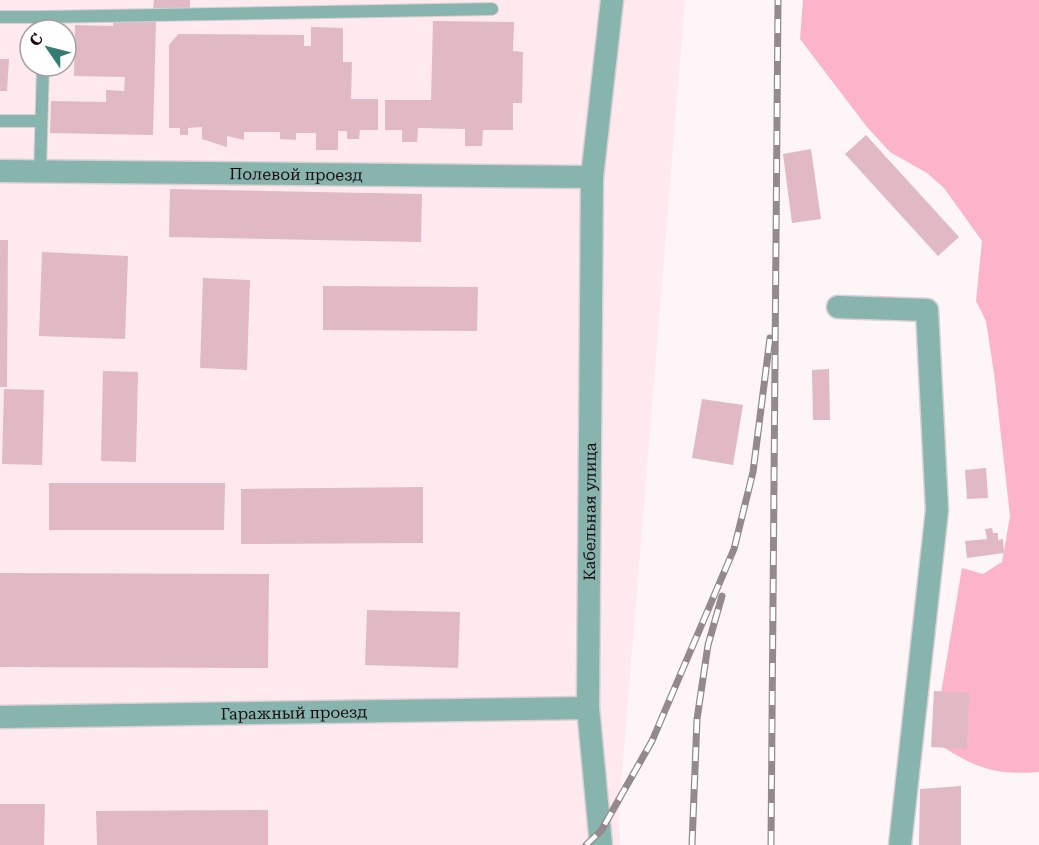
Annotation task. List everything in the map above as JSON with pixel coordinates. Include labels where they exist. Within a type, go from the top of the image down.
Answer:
[{"type":"street","name":"Кабельная улица","points":[[601,845],[588,708],[592,177],[612,0]]},
{"type":"street","name":"Полевой проезд","points":[[0,171],[592,177]]},
{"type":"street","points":[[838,307],[927,309],[937,510],[900,845]]},
{"type":"street","name":"Гаражный проезд","points":[[0,717],[588,708]]},
{"type":"lane","points":[[0,17],[492,9]]},
{"type":"lane","points":[[40,172],[43,78]]},
{"type":"lane","points":[[0,121],[41,121]]},
{"type":"shaded area","points":[[0,0],[685,0],[619,811],[620,845],[0,845]]},
{"type":"shaded area","points":[[803,0],[1039,0],[1039,772],[995,771],[971,763],[933,741],[962,568],[983,574],[1002,562],[1010,516],[986,321],[976,301],[982,241],[944,188],[927,173],[890,152],[867,127],[800,39]]},
{"type":"building","points":[[154,0],[190,0],[190,12],[153,11]]},
{"type":"building","points":[[113,19],[156,20],[153,135],[50,133],[51,101],[106,102],[106,90],[124,91],[125,77],[78,76],[78,25],[113,26]]},
{"type":"building","points":[[433,21],[514,22],[513,51],[523,52],[522,103],[513,103],[513,130],[483,130],[482,146],[465,146],[465,129],[418,128],[417,142],[402,142],[402,130],[385,130],[385,100],[431,100]]},
{"type":"building","points":[[311,27],[343,28],[343,62],[352,62],[351,99],[378,99],[378,130],[360,130],[359,139],[347,139],[347,131],[338,131],[338,150],[316,150],[316,133],[296,133],[296,140],[280,139],[280,132],[244,132],[244,140],[227,136],[227,147],[202,139],[202,127],[188,128],[188,135],[180,135],[180,128],[169,128],[169,45],[178,34],[304,35],[304,46],[311,46]]},
{"type":"building","points":[[0,59],[9,59],[7,91],[0,91]]},
{"type":"building","points":[[866,135],[959,237],[938,256],[845,154]]},
{"type":"building","points":[[811,149],[821,219],[792,223],[783,154]]},
{"type":"building","points":[[170,189],[422,194],[421,242],[169,237]]},
{"type":"building","points":[[0,240],[8,240],[7,387],[0,387]]},
{"type":"building","points":[[42,252],[128,256],[125,339],[39,336]]},
{"type":"building","points":[[203,278],[250,280],[247,370],[200,368]]},
{"type":"building","points":[[323,286],[478,287],[477,331],[323,330]]},
{"type":"building","points":[[829,369],[830,420],[813,420],[812,370]]},
{"type":"building","points":[[103,371],[138,372],[136,462],[101,461]]},
{"type":"building","points":[[4,389],[44,390],[42,465],[2,464]]},
{"type":"building","points":[[702,399],[743,405],[733,465],[692,458]]},
{"type":"building","points":[[986,468],[988,498],[967,499],[965,470]]},
{"type":"building","points":[[49,483],[225,483],[224,530],[49,530]]},
{"type":"building","points":[[423,487],[423,543],[241,544],[241,489]]},
{"type":"building","points":[[992,528],[993,533],[998,533],[998,540],[1003,539],[1004,553],[967,558],[965,541],[987,539],[985,529]]},
{"type":"building","points":[[0,573],[269,574],[268,668],[0,667]]},
{"type":"building","points":[[367,610],[460,612],[458,668],[365,665]]},
{"type":"building","points":[[934,691],[969,693],[967,749],[931,747]]},
{"type":"building","points":[[961,786],[961,845],[919,845],[920,789]]},
{"type":"building","points":[[0,804],[45,804],[44,845],[0,845]]},
{"type":"building","points":[[268,810],[268,845],[97,845],[96,811]]},
{"type":"railway","points":[[771,845],[778,0]]},
{"type":"railway","points":[[586,845],[601,831],[652,741],[734,549],[753,472],[770,338]]},
{"type":"railway","points":[[692,845],[697,719],[708,645],[722,596]]}]
